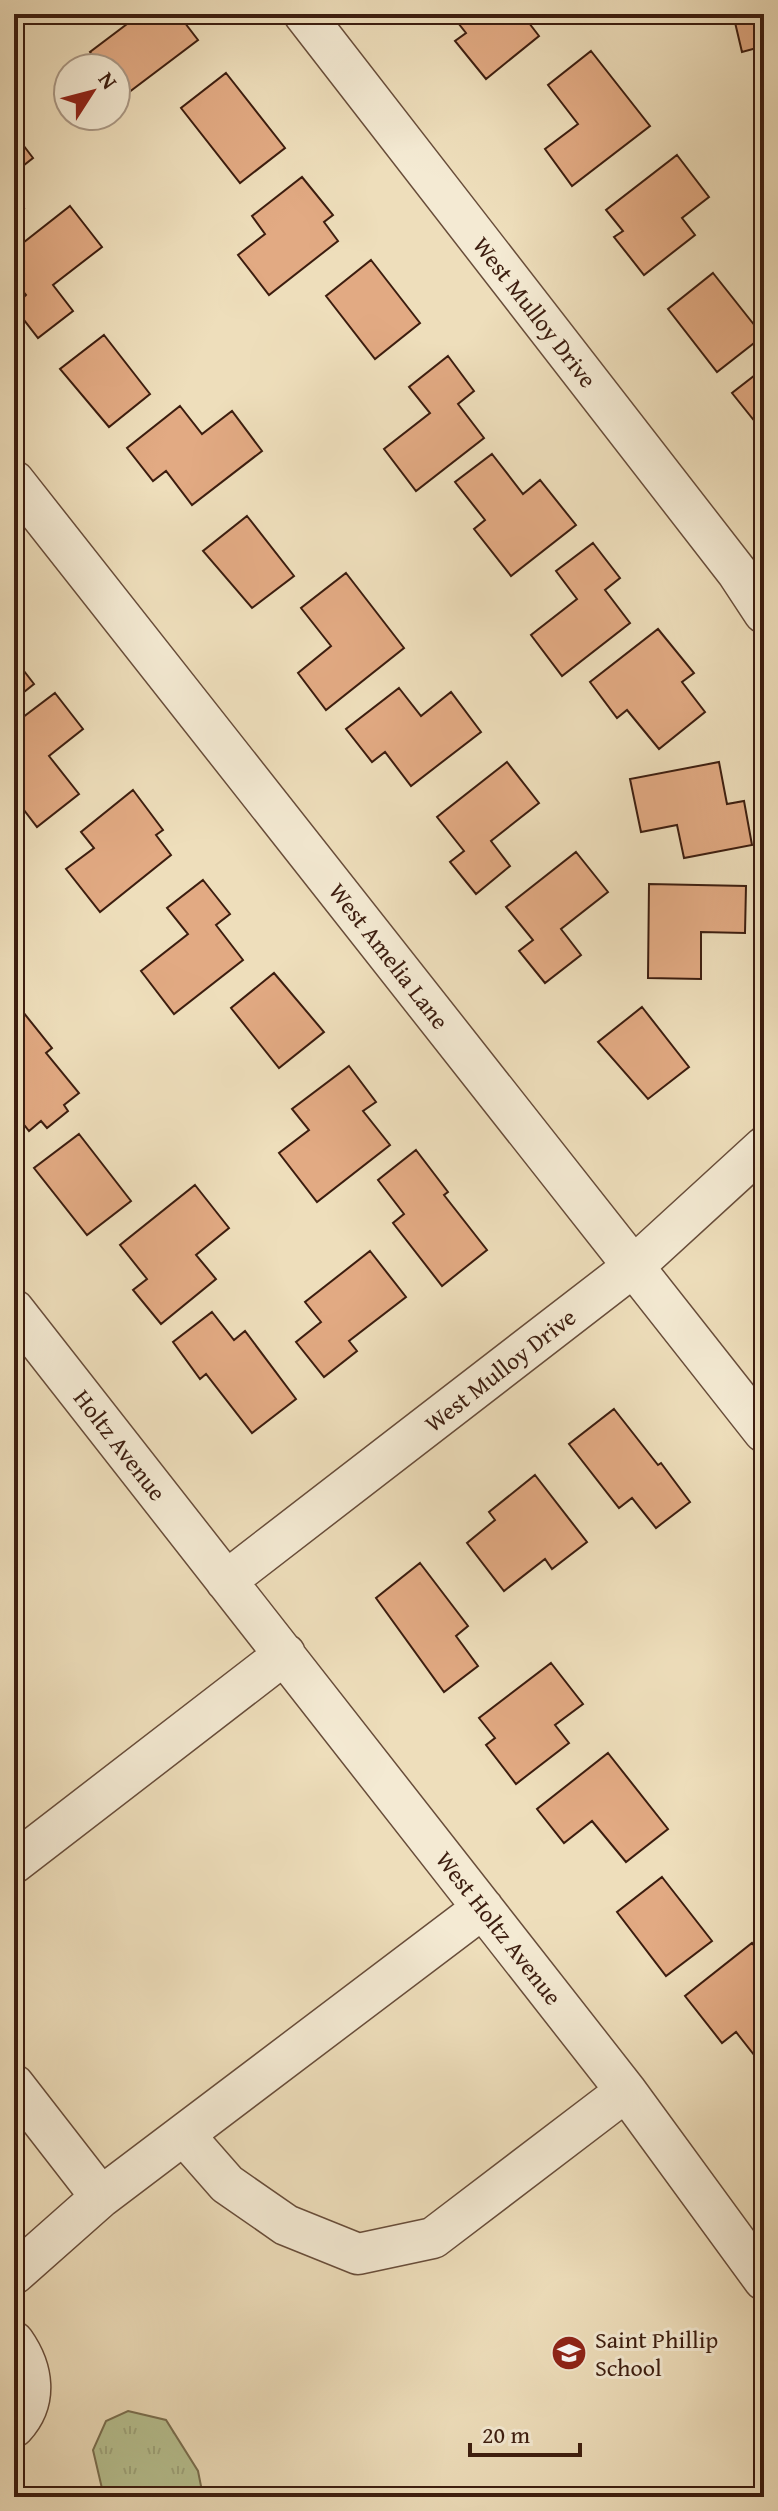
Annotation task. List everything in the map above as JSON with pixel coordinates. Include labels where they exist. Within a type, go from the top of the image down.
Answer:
[{"type":"street","name":"West Mulloy Drive","points":[[304,14],[737,572],[764,613]]},
{"type":"street","name":"West Amelia Lane","points":[[14,481],[764,1432]]},
{"type":"street","name":"West Mulloy Drive","points":[[226,1581],[634,1266],[764,1147]]},
{"type":"street","name":"Holtz Avenue","points":[[14,1310],[226,1581]]},
{"type":"street","name":"West Holtz Avenue","points":[[226,1581],[626,2091],[764,2280]]},
{"type":"street","points":[[14,1863],[285,1654]]},
{"type":"street","points":[[14,2274],[101,2197],[483,1908]]},
{"type":"street","points":[[14,2085],[101,2197]]},
{"type":"street","points":[[184,2135],[227,2184],[286,2225],[358,2254],[433,2238],[626,2091]]},
{"type":"street","points":[[14,2342],[30,2374],[31,2391],[26,2408],[14,2427]]},
{"type":"green space","points":[[128,2411],[166,2420],[198,2471],[202,2491],[198,2497],[104,2497],[93,2450],[106,2421]]},
{"type":"building","points":[[145,14],[178,14],[198,40],[132,90],[132,52],[90,52]]},
{"type":"building","points":[[451,14],[533,14],[526,19],[539,36],[486,79],[455,41],[466,33]]},
{"type":"building","points":[[733,14],[764,14],[764,46],[742,52]]},
{"type":"building","points":[[591,51],[650,126],[572,186],[545,149],[578,124],[548,85]]},
{"type":"building","points":[[226,73],[285,148],[240,183],[181,108]]},
{"type":"building","points":[[14,133],[33,158],[14,173]]},
{"type":"building","points":[[677,155],[709,197],[682,218],[695,235],[644,275],[614,237],[623,231],[606,210]]},
{"type":"building","points":[[302,177],[333,215],[324,222],[338,241],[269,295],[238,255],[265,234],[252,216]]},
{"type":"building","points":[[14,196],[24,208],[14,215]]},
{"type":"building","points":[[70,206],[102,247],[53,285],[73,311],[38,338],[14,307],[26,295],[14,280],[14,250]]},
{"type":"building","points":[[371,260],[420,323],[375,359],[326,296]]},
{"type":"building","points":[[713,273],[763,336],[717,372],[668,309]]},
{"type":"building","points":[[104,335],[150,394],[109,427],[60,369]]},
{"type":"building","points":[[448,356],[474,391],[458,404],[484,438],[416,491],[384,449],[430,413],[409,387]]},
{"type":"building","points":[[764,368],[764,433],[732,393]]},
{"type":"building","points":[[180,406],[202,434],[232,411],[262,451],[192,505],[166,471],[153,481],[127,448]]},
{"type":"building","points":[[492,454],[523,494],[540,480],[576,525],[511,576],[474,529],[485,520],[455,482]]},
{"type":"building","points":[[247,516],[294,576],[252,608],[203,551]]},
{"type":"building","points":[[593,543],[620,578],[605,590],[630,623],[562,676],[531,635],[577,599],[556,571]]},
{"type":"building","points":[[346,573],[404,648],[326,710],[298,673],[331,646],[301,608]]},
{"type":"building","points":[[658,629],[694,673],[682,682],[705,712],[659,749],[627,710],[617,718],[590,682]]},
{"type":"building","points":[[14,658],[34,684],[14,700]]},
{"type":"building","points":[[399,688],[421,716],[451,692],[481,732],[411,786],[385,752],[372,762],[346,729]]},
{"type":"building","points":[[55,693],[83,729],[49,756],[79,794],[37,827],[14,797],[14,724]]},
{"type":"building","points":[[507,762],[539,803],[491,841],[510,866],[476,894],[450,862],[464,851],[437,817]]},
{"type":"building","points":[[719,762],[727,804],[744,801],[752,845],[684,858],[677,825],[641,832],[630,779]]},
{"type":"building","points":[[133,790],[163,830],[156,835],[171,855],[100,912],[66,869],[94,848],[81,832]]},
{"type":"building","points":[[576,852],[608,892],[561,929],[581,955],[545,983],[519,951],[533,940],[506,907]]},
{"type":"building","points":[[203,880],[230,914],[216,925],[243,960],[174,1014],[141,971],[188,934],[167,908]]},
{"type":"building","points":[[649,884],[746,886],[745,933],[701,932],[701,979],[648,978]]},
{"type":"building","points":[[274,973],[324,1032],[279,1068],[231,1008]]},
{"type":"building","points":[[642,1007],[689,1067],[648,1099],[598,1042]]},
{"type":"building","points":[[23,1012],[52,1048],[46,1053],[79,1093],[64,1105],[68,1111],[47,1128],[41,1121],[29,1131],[14,1112],[14,1019]]},
{"type":"building","points":[[349,1066],[376,1102],[363,1111],[390,1145],[317,1202],[279,1153],[309,1130],[292,1109]]},
{"type":"building","points":[[79,1134],[131,1201],[87,1235],[34,1168]]},
{"type":"building","points":[[416,1150],[448,1192],[444,1195],[487,1250],[442,1286],[393,1223],[404,1214],[378,1180]]},
{"type":"building","points":[[195,1185],[229,1228],[196,1255],[216,1279],[161,1324],[133,1290],[147,1279],[120,1245]]},
{"type":"building","points":[[370,1251],[406,1297],[349,1341],[357,1351],[324,1377],[296,1342],[321,1322],[305,1302]]},
{"type":"building","points":[[212,1312],[234,1340],[245,1331],[296,1399],[252,1433],[206,1374],[200,1379],[173,1342]]},
{"type":"building","points":[[614,1409],[690,1502],[656,1528],[632,1498],[619,1508],[569,1444]]},
{"type":"building","points":[[535,1475],[587,1542],[552,1569],[545,1559],[504,1591],[467,1543],[495,1520],[489,1512]]},
{"type":"building","points":[[420,1563],[468,1626],[456,1636],[478,1666],[444,1692],[376,1598]]},
{"type":"building","points":[[551,1663],[583,1704],[555,1725],[569,1743],[516,1784],[486,1745],[495,1738],[479,1718]]},
{"type":"building","points":[[608,1753],[668,1829],[626,1862],[592,1821],[564,1843],[537,1809]]},
{"type":"building","points":[[662,1877],[712,1941],[666,1976],[617,1912]]},
{"type":"building","points":[[752,1943],[764,1957],[764,2056],[758,2060],[736,2032],[722,2043],[685,1996]]},
{"type":"place","name":"Saint Phillip School","points":[[569,2353]]}]
